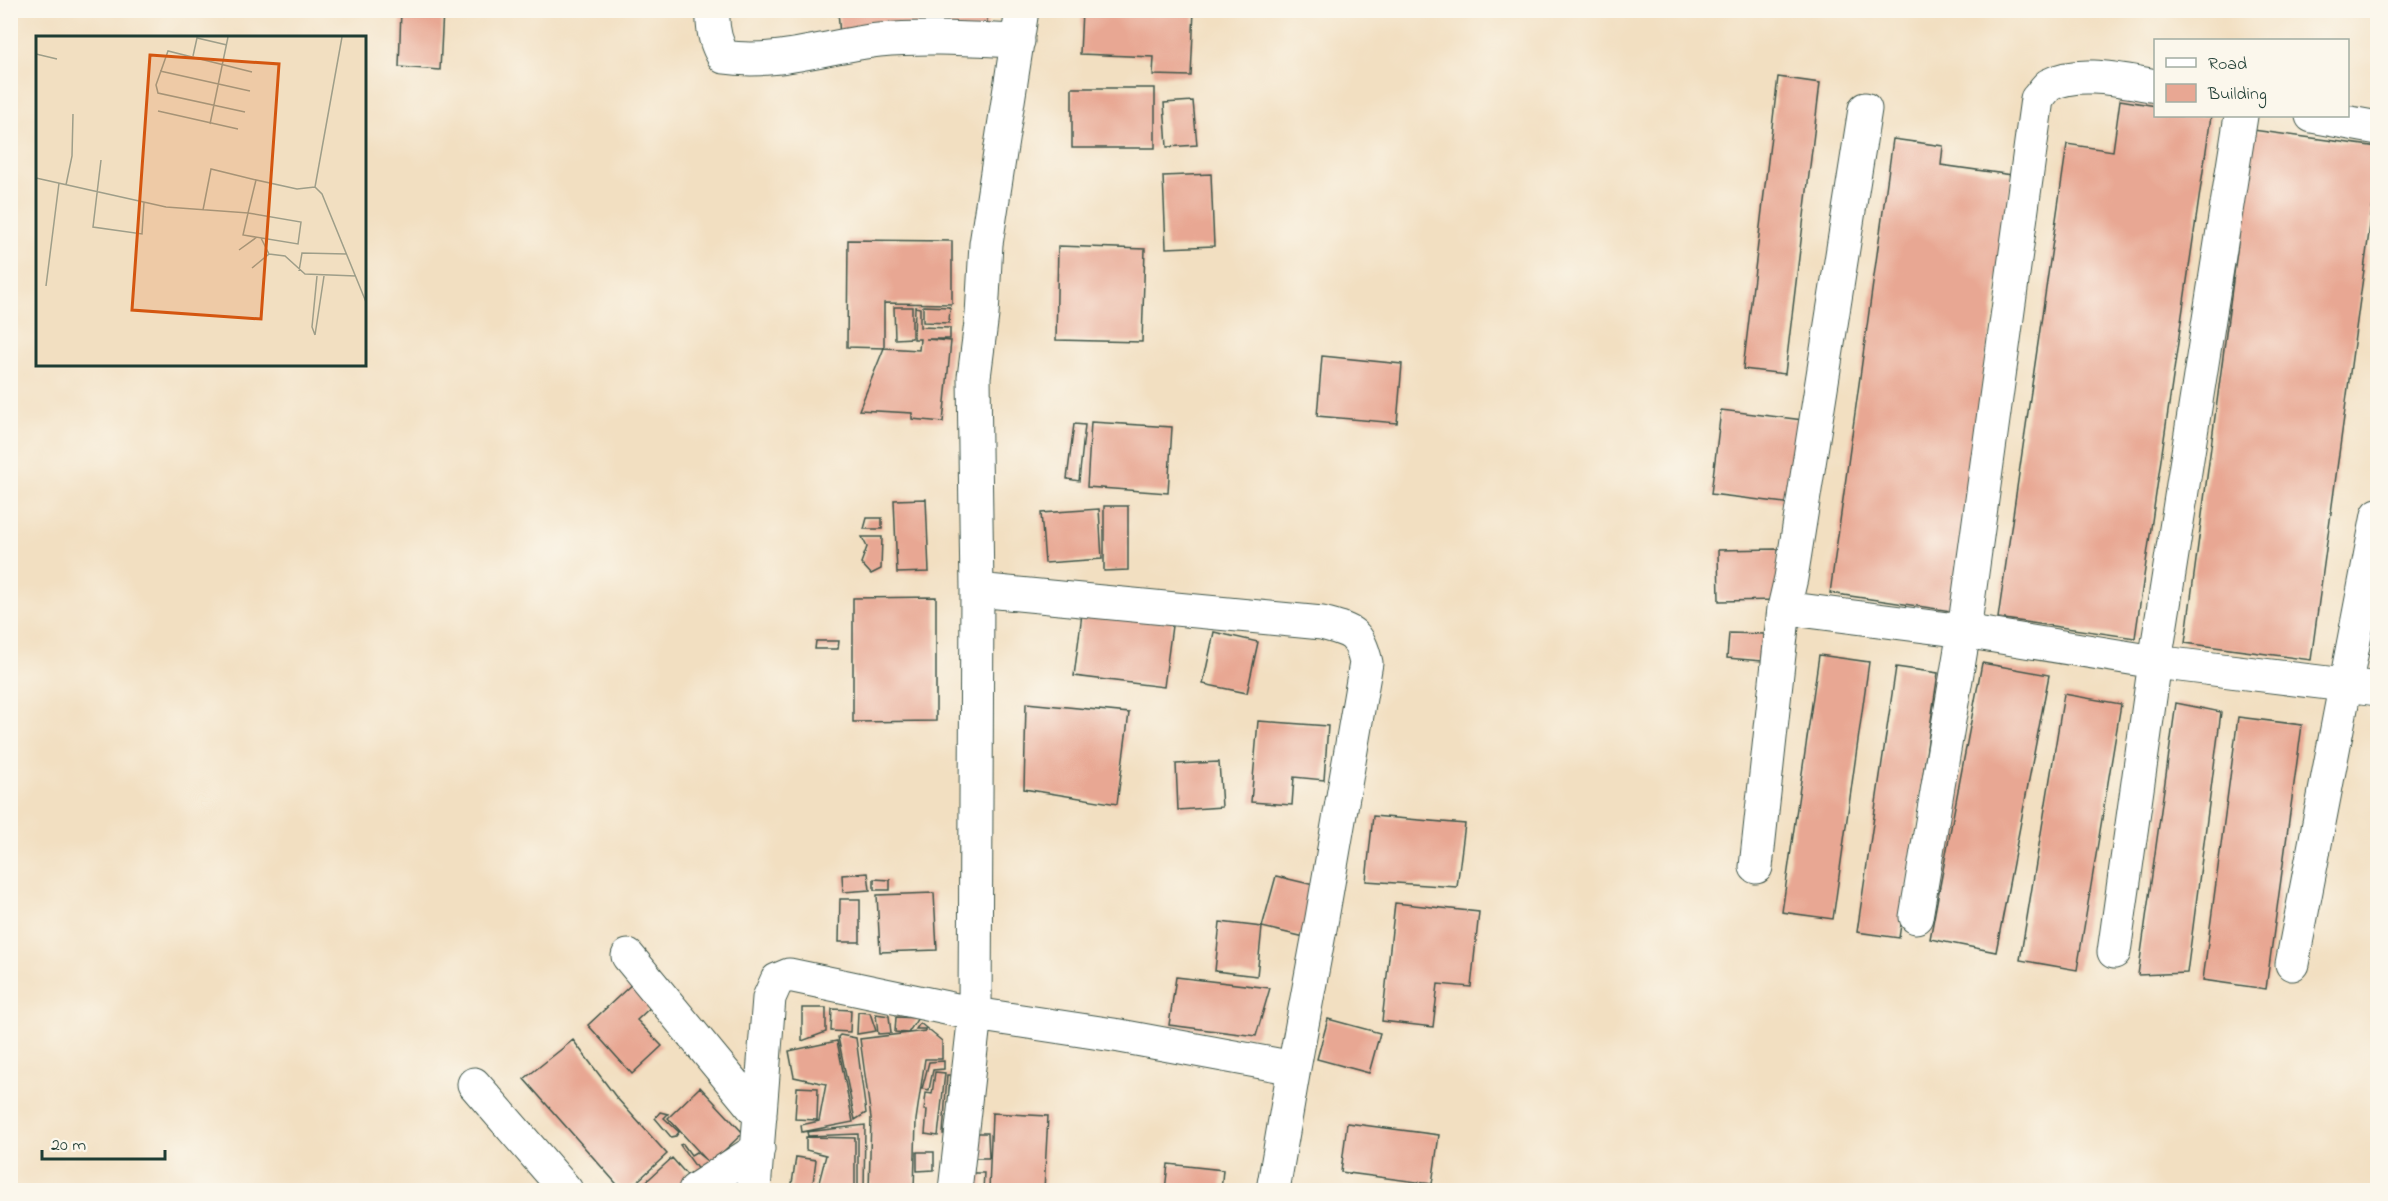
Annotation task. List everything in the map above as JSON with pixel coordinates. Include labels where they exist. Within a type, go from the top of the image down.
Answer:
[{"type":"street","points":[[713,10],[712,23],[717,47],[724,57],[749,60],[778,58],[879,40],[937,37],[1020,26],[986,244],[982,315],[974,377],[977,590],[975,1014],[955,1191]]},
{"type":"street","points":[[1916,917],[1964,631],[2037,99],[2048,86],[2074,78],[2111,78],[2154,86]]},
{"type":"street","points":[[1756,867],[1784,608],[1793,566],[1865,109]]},
{"type":"street","points":[[2114,952],[2155,662],[2241,117]]},
{"type":"street","points":[[2318,117],[2378,128]]},
{"type":"street","points":[[2292,964],[2378,515]]},
{"type":"street","points":[[977,590],[1322,623],[1349,630],[1362,643],[1366,663],[1273,1191]]},
{"type":"street","points":[[1784,608],[1964,631],[2155,662],[2378,689]]},
{"type":"street","points":[[628,956],[760,1116]]},
{"type":"street","points":[[753,1191],[769,998],[777,980],[789,975],[975,1014],[1120,1036],[1294,1068]]},
{"type":"street","points":[[474,1084],[566,1191]]},
{"type":"street","points":[[695,1191],[758,1149]]},
{"type":"building","points":[[401,10],[443,10],[440,70],[399,67]]},
{"type":"building","points":[[838,10],[986,10],[989,42],[841,50]]},
{"type":"building","points":[[1082,10],[1194,10],[1191,76],[1153,75],[1154,57],[1080,54]]},
{"type":"building","points":[[1778,77],[1820,83],[1785,374],[1743,369]]},
{"type":"building","points":[[1072,88],[1155,88],[1155,148],[1072,148]]},
{"type":"building","points":[[2120,100],[2154,106],[2154,117],[2211,117],[2135,638],[1998,618],[2067,144],[2113,151]]},
{"type":"building","points":[[1193,101],[1197,145],[1167,147],[1164,103]]},
{"type":"building","points":[[2253,130],[2378,147],[2378,197],[2374,196],[2311,660],[2185,643]]},
{"type":"building","points":[[1893,139],[1943,146],[1941,165],[2012,175],[1951,611],[1830,593]]},
{"type":"building","points":[[1211,174],[1214,246],[1166,248],[1163,176]]},
{"type":"building","points":[[848,240],[952,241],[952,304],[884,303],[884,348],[847,347]]},
{"type":"building","points":[[1058,246],[1145,249],[1142,342],[1056,340]]},
{"type":"building","points":[[923,306],[950,307],[949,323],[923,322]]},
{"type":"building","points":[[894,307],[912,307],[912,338],[895,339]]},
{"type":"building","points":[[915,307],[920,308],[920,327],[950,328],[950,339],[926,339],[951,341],[943,422],[912,419],[912,413],[859,410],[884,348],[919,350],[920,339],[914,339]]},
{"type":"building","points":[[1322,356],[1402,364],[1397,423],[1317,416]]},
{"type":"building","points":[[1721,410],[1803,420],[1793,504],[1711,494]]},
{"type":"building","points":[[1091,422],[1172,427],[1168,493],[1087,487]]},
{"type":"building","points":[[1074,424],[1085,425],[1079,481],[1067,479]]},
{"type":"building","points":[[926,499],[929,572],[897,573],[894,500]]},
{"type":"building","points":[[1104,506],[1128,506],[1128,570],[1104,571]]},
{"type":"building","points":[[1099,509],[1102,559],[1045,563],[1041,513]]},
{"type":"building","points":[[867,518],[882,518],[882,529],[864,529]]},
{"type":"building","points":[[862,537],[882,537],[881,569],[871,574],[861,563],[867,547]]},
{"type":"building","points":[[1778,549],[1779,600],[1719,601],[1718,550]]},
{"type":"building","points":[[936,597],[936,721],[853,722],[853,598]]},
{"type":"building","points":[[1083,606],[1173,618],[1164,687],[1074,676]]},
{"type":"building","points":[[1214,632],[1258,642],[1247,693],[1203,684]]},
{"type":"building","points":[[1729,633],[1764,634],[1762,661],[1727,658]]},
{"type":"building","points":[[816,641],[839,641],[838,649],[815,649]]},
{"type":"building","points":[[2376,651],[2378,651],[2378,673],[2373,672]]},
{"type":"building","points":[[1819,655],[1869,662],[1833,919],[1782,912]]},
{"type":"building","points":[[1982,663],[2049,675],[1996,952],[1930,939]]},
{"type":"building","points":[[1896,667],[1938,673],[1899,938],[1857,932]]},
{"type":"building","points":[[2064,694],[2121,704],[2077,970],[2020,960]]},
{"type":"building","points":[[1026,703],[1129,713],[1117,804],[1024,789]]},
{"type":"building","points":[[2176,703],[2221,712],[2187,973],[2138,975]]},
{"type":"building","points":[[2238,717],[2302,725],[2266,989],[2203,980]]},
{"type":"building","points":[[1258,721],[1328,726],[1324,780],[1294,777],[1292,805],[1251,802]]},
{"type":"building","points":[[1219,762],[1222,807],[1178,810],[1176,764]]},
{"type":"building","points":[[1373,816],[1465,824],[1457,887],[1366,881]]},
{"type":"building","points":[[868,873],[870,890],[843,892],[842,875]]},
{"type":"building","points":[[1276,876],[1322,887],[1309,938],[1262,927]]},
{"type":"building","points":[[874,879],[890,880],[890,890],[874,890]]},
{"type":"building","points":[[934,893],[937,950],[880,952],[877,895]]},
{"type":"building","points":[[840,899],[860,899],[860,942],[839,942]]},
{"type":"building","points":[[1395,903],[1479,912],[1471,987],[1438,984],[1433,1027],[1382,1021]]},
{"type":"building","points":[[1220,922],[1262,927],[1257,976],[1215,971]]},
{"type":"building","points":[[1176,977],[1270,988],[1256,1036],[1169,1025]]},
{"type":"building","points":[[634,982],[654,1004],[637,1020],[662,1046],[632,1074],[588,1025]]},
{"type":"building","points":[[802,1008],[826,1008],[826,1032],[802,1041]]},
{"type":"building","points":[[832,1009],[851,1010],[850,1032],[831,1031]]},
{"type":"building","points":[[858,1012],[870,1013],[876,1031],[857,1034]]},
{"type":"building","points":[[876,1014],[889,1016],[891,1033],[878,1034]]},
{"type":"building","points":[[896,1017],[918,1018],[908,1033],[895,1032]]},
{"type":"building","points":[[1328,1019],[1380,1033],[1369,1073],[1317,1059]]},
{"type":"building","points":[[920,1023],[942,1041],[942,1059],[925,1059],[916,1120],[914,1190],[869,1190],[871,1118],[860,1039],[925,1031],[925,1029],[916,1029]]},
{"type":"building","points":[[840,1035],[856,1038],[866,1113],[855,1120],[838,1037]]},
{"type":"building","points":[[573,1040],[616,1097],[667,1154],[628,1190],[622,1190],[524,1079]]},
{"type":"building","points":[[837,1041],[853,1122],[802,1132],[801,1125],[819,1121],[826,1084],[794,1077],[789,1051]]},
{"type":"building","points":[[944,1061],[944,1069],[933,1070],[929,1090],[922,1089],[929,1062]]},
{"type":"building","points":[[935,1072],[945,1073],[938,1136],[925,1134],[926,1093],[932,1094]]},
{"type":"building","points":[[947,1075],[950,1075],[946,1134],[943,1134]]},
{"type":"building","points":[[700,1087],[743,1133],[710,1164],[668,1118]]},
{"type":"building","points":[[797,1087],[818,1088],[817,1120],[795,1119]]},
{"type":"building","points":[[660,1112],[668,1114],[664,1118],[679,1132],[676,1136],[671,1137],[655,1118]]},
{"type":"building","points":[[992,1113],[1048,1116],[1044,1190],[989,1190]]},
{"type":"building","points":[[1347,1123],[1439,1135],[1432,1184],[1341,1172]]},
{"type":"building","points":[[865,1125],[864,1190],[858,1190],[858,1134],[808,1136],[807,1132]]},
{"type":"building","points":[[970,1133],[988,1133],[989,1158],[970,1158]]},
{"type":"building","points":[[806,1137],[855,1138],[855,1190],[817,1190],[826,1155],[806,1150]]},
{"type":"building","points":[[683,1144],[691,1155],[696,1152],[712,1165],[706,1181],[680,1145]]},
{"type":"building","points":[[917,1152],[934,1152],[934,1170],[917,1171]]},
{"type":"building","points":[[796,1157],[816,1160],[812,1190],[791,1190]]},
{"type":"building","points":[[672,1158],[695,1184],[689,1190],[639,1188]]},
{"type":"building","points":[[1168,1164],[1223,1170],[1221,1190],[1165,1190]]},
{"type":"building","points":[[967,1173],[984,1173],[983,1190],[966,1190]]}]
